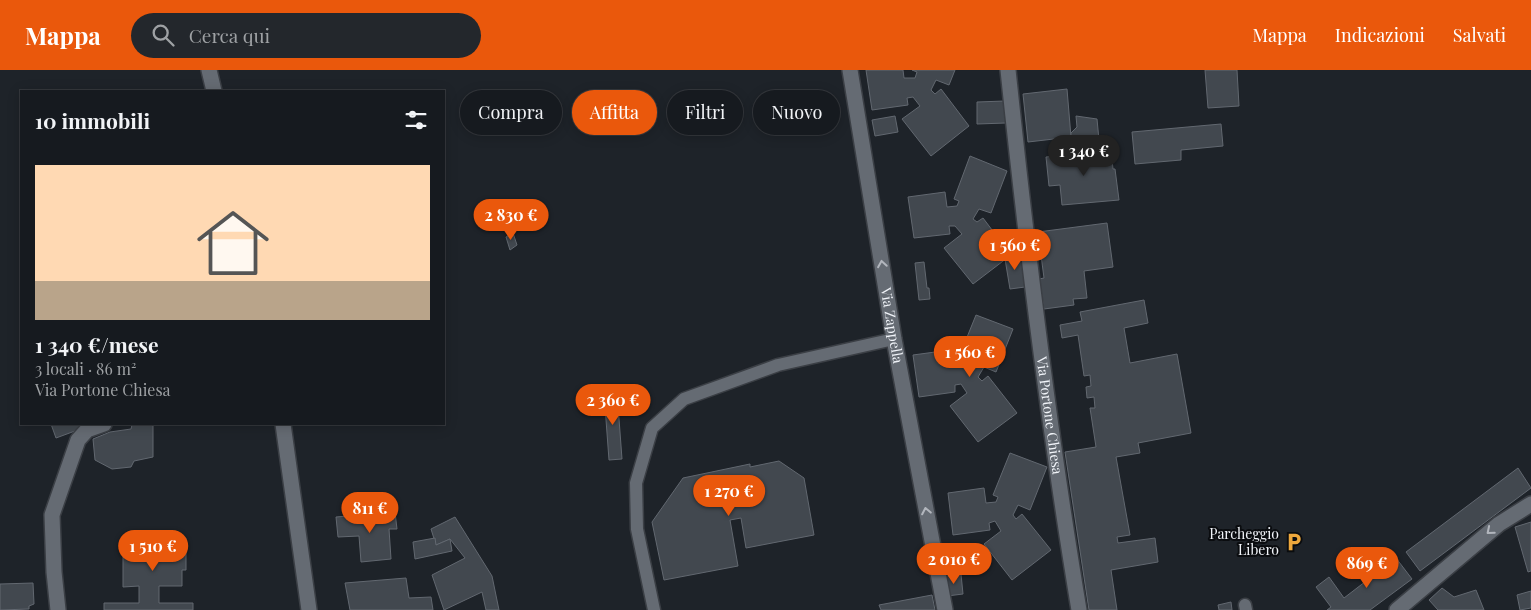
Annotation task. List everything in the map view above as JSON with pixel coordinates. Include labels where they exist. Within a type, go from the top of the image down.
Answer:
[{"type":"street","points":[[209,70],[214,90]]},
{"type":"street","name":"Via Zappella","points":[[850,70],[894,339],[945,610]]},
{"type":"street","name":"Via Portone Chiesa","points":[[1008,70],[1026,248],[1059,494],[1079,610]]},
{"type":"street","points":[[58,610],[54,572],[52,515],[78,440],[87,430],[101,425]]},
{"type":"street","points":[[283,425],[309,610]]},
{"type":"street","points":[[1397,610],[1499,524],[1531,504]]},
{"type":"lane","points":[[654,610],[637,529],[636,483],[652,428],[684,399],[778,365],[894,339]]},
{"type":"building","points":[[866,70],[903,70],[904,78],[915,78],[917,72],[912,70],[955,70],[949,85],[936,80],[931,90],[935,94],[941,89],[969,126],[931,156],[902,119],[920,106],[913,97],[907,98],[908,105],[872,110]]},
{"type":"building","points":[[1205,70],[1237,70],[1239,106],[1208,108]]},
{"type":"building","points":[[1067,89],[1071,137],[1028,142],[1023,94]]},
{"type":"building","points":[[1005,101],[1006,123],[977,124],[977,102]]},
{"type":"building","points":[[895,116],[898,132],[875,136],[872,120]]},
{"type":"building","points":[[1076,116],[1097,119],[1099,140],[1071,137],[1071,133],[1077,127]]},
{"type":"building","points":[[1221,124],[1223,146],[1181,150],[1181,160],[1135,164],[1132,132]]},
{"type":"building","points":[[1111,150],[1119,200],[1062,205],[1060,185],[1049,186],[1046,157]]},
{"type":"building","points":[[970,156],[1007,171],[991,213],[979,209],[973,219],[977,222],[983,218],[1011,255],[973,284],[944,248],[962,234],[955,226],[949,226],[950,234],[914,238],[908,197],[945,192],[947,207],[957,206],[959,201],[954,199]]},
{"type":"building","points":[[1107,223],[1113,267],[1084,271],[1087,298],[1073,299],[1074,305],[1044,309],[1039,279],[1044,278],[1038,232]]},
{"type":"building","points":[[513,233],[517,245],[510,250],[506,237]]},
{"type":"building","points":[[1020,251],[1025,287],[1010,289],[1005,259]]},
{"type":"building","points":[[924,262],[930,299],[919,300],[915,263]]},
{"type":"building","points":[[1144,300],[1148,323],[1124,328],[1130,363],[1177,354],[1191,433],[1138,443],[1140,453],[1116,457],[1130,535],[1117,537],[1118,543],[1155,538],[1158,562],[1111,570],[1117,610],[1089,610],[1065,452],[1096,447],[1090,408],[1095,408],[1094,397],[1087,398],[1086,387],[1091,386],[1090,375],[1084,376],[1078,335],[1062,338],[1060,325],[1082,321],[1080,312]]},
{"type":"building","points":[[976,315],[1013,329],[996,372],[984,367],[978,377],[982,381],[988,376],[1017,413],[978,442],[950,406],[967,393],[961,384],[955,385],[955,392],[919,397],[913,355],[950,350],[952,365],[962,364],[964,359],[959,357]]},
{"type":"building","points":[[617,392],[622,459],[609,460],[604,393]]},
{"type":"building","points":[[51,425],[91,425],[56,438]]},
{"type":"building","points":[[132,425],[153,425],[153,457],[134,461],[131,467],[112,469],[95,460],[93,439],[110,432],[131,429]]},
{"type":"building","points":[[1010,453],[1047,467],[1030,510],[1018,505],[1013,515],[1016,519],[1022,514],[1051,550],[1012,580],[984,544],[1001,531],[995,521],[989,523],[990,530],[953,535],[948,493],[984,488],[986,503],[996,502],[998,497],[993,495]]},
{"type":"building","points":[[779,461],[804,478],[814,535],[746,548],[741,518],[730,520],[738,566],[664,580],[652,522],[683,478],[750,464],[750,467]]},
{"type":"building","points":[[1518,468],[1531,488],[1420,571],[1406,552]]},
{"type":"building","points":[[395,512],[397,529],[389,529],[391,559],[361,562],[359,536],[338,537],[336,517]]},
{"type":"building","points":[[455,517],[492,576],[499,610],[486,610],[482,592],[444,610],[432,575],[465,558],[450,539],[436,545],[431,529]]},
{"type":"building","points":[[1531,522],[1531,571],[1528,572],[1515,527]]},
{"type":"building","points":[[123,538],[186,538],[186,570],[182,570],[182,586],[159,586],[159,603],[193,603],[193,610],[104,610],[104,603],[139,603],[139,586],[123,587]]},
{"type":"building","points":[[435,538],[436,545],[450,539],[452,551],[415,559],[413,542]]},
{"type":"building","points":[[1396,558],[1412,579],[1370,610],[1327,610],[1331,607],[1316,587],[1329,577],[1344,598]]},
{"type":"building","points":[[961,574],[963,594],[947,596],[944,577]]},
{"type":"building","points":[[406,578],[409,598],[431,597],[433,610],[350,610],[345,583]]},
{"type":"building","points":[[33,583],[34,604],[29,606],[29,609],[0,610],[0,584]]},
{"type":"building","points":[[1442,588],[1454,597],[1476,590],[1484,610],[1438,610],[1429,600]]},
{"type":"building","points":[[1531,591],[1531,608],[1520,610],[1517,595]]},
{"type":"building","points":[[932,595],[935,610],[881,610],[879,605]]},
{"type":"building","points":[[1231,602],[1232,610],[1219,610],[1218,605]]},
{"type":"place","name":"Parcheggio Libero","points":[[1294,542]]}]
